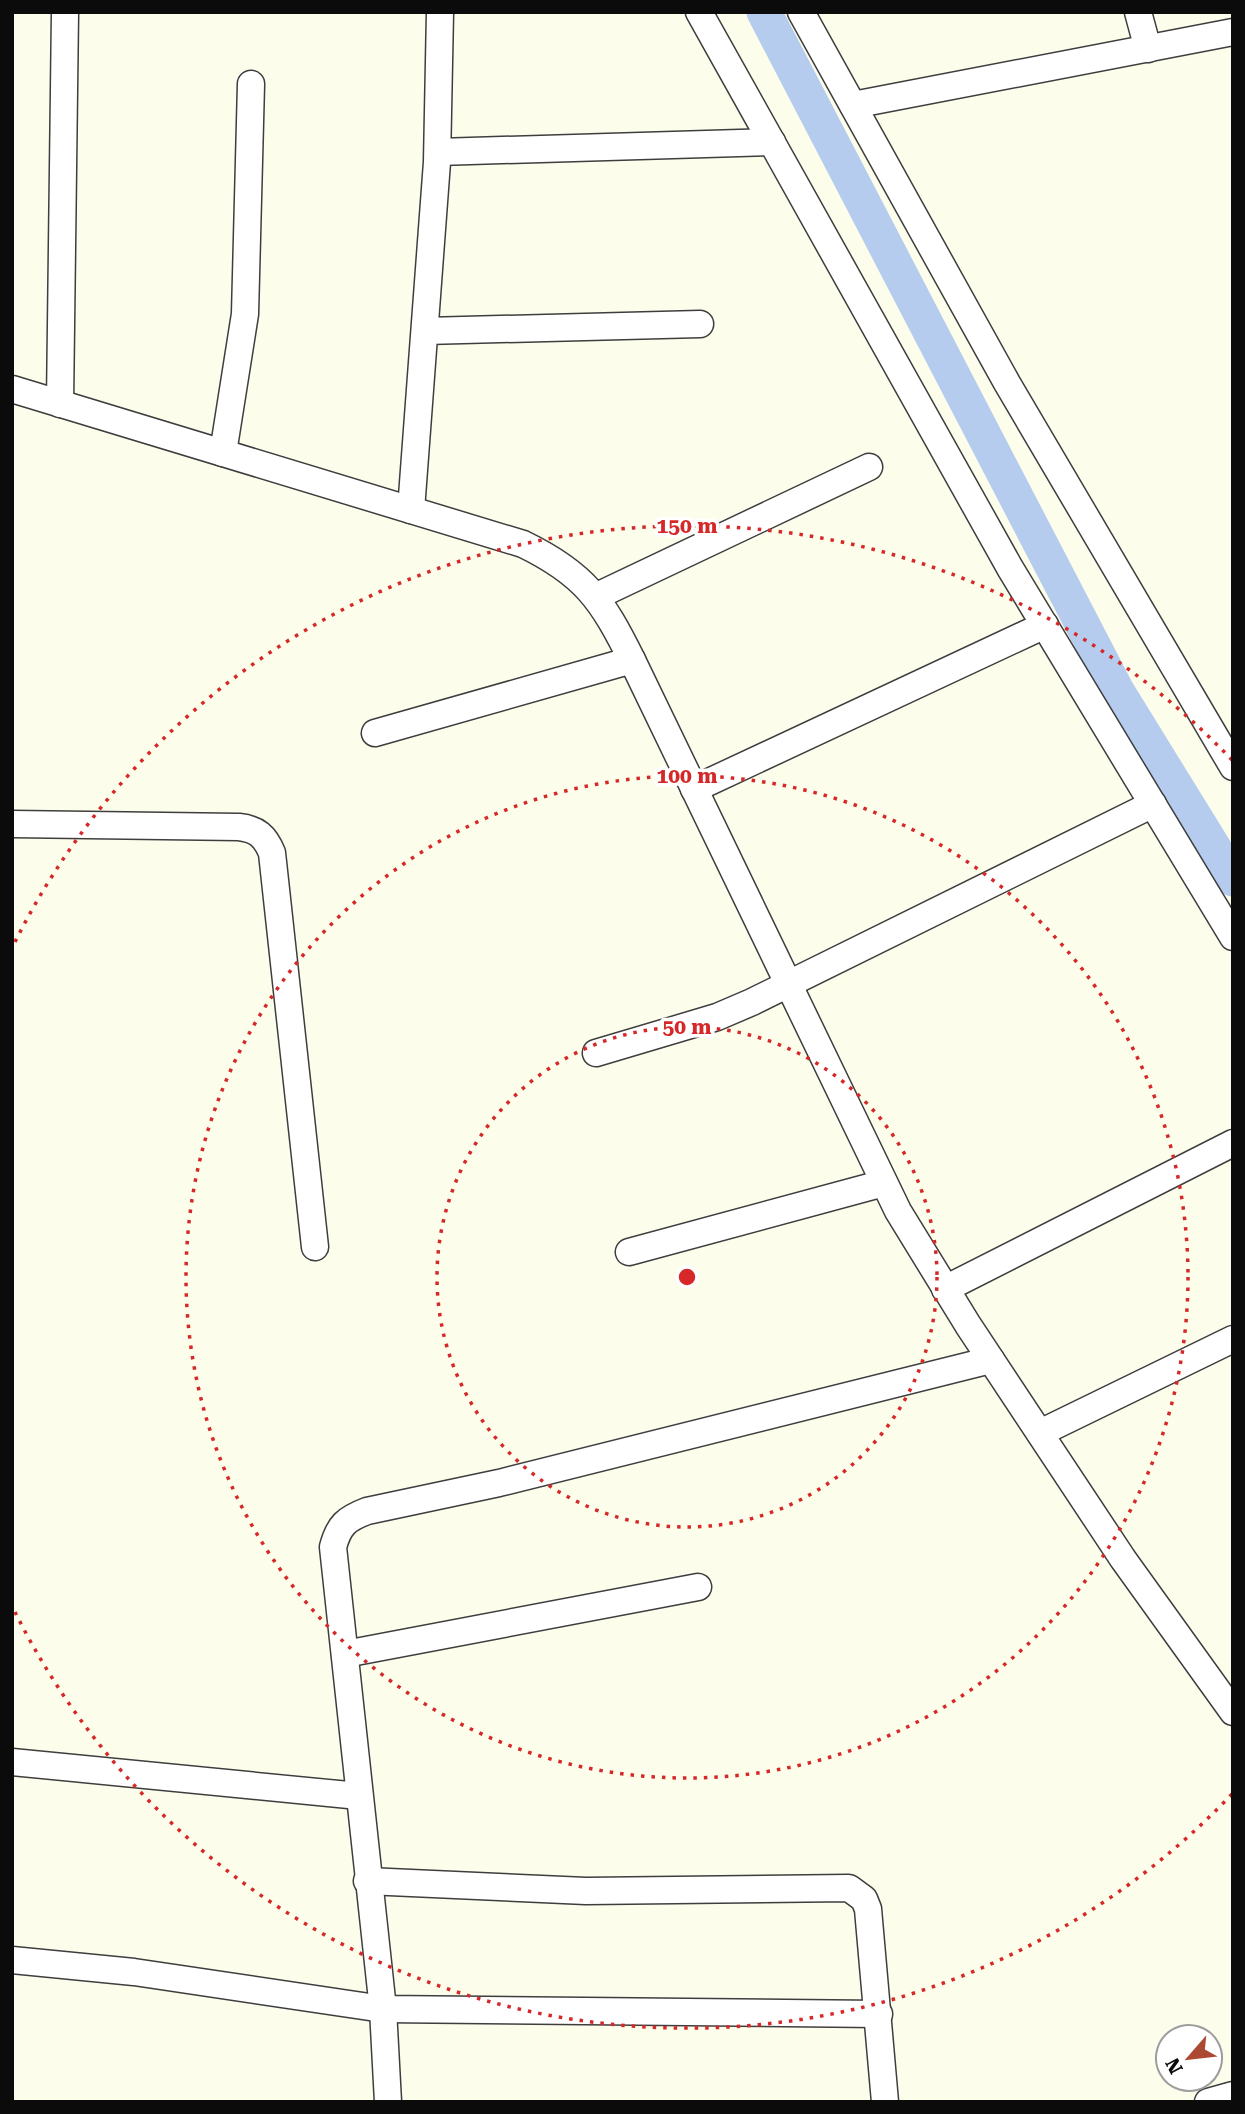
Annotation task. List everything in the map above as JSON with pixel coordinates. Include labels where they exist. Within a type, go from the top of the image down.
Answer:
[{"type":"street","points":[[60,404],[65,12]]},
{"type":"street","points":[[411,510],[438,152],[440,12]]},
{"type":"street","points":[[699,12],[1045,625],[1233,937]]},
{"type":"street","points":[[801,12],[1006,383],[1233,767]]},
{"type":"street","points":[[1138,12],[1148,50]]},
{"type":"street","points":[[853,105],[1233,32]]},
{"type":"street","points":[[223,453],[245,314],[251,83]]},
{"type":"street","points":[[438,152],[772,142]]},
{"type":"street","points":[[425,331],[700,324]]},
{"type":"street","points":[[12,389],[523,544],[550,558],[597,596],[632,660],[884,1183],[945,1289],[991,1360],[1123,1559],[1233,1712]]},
{"type":"street","points":[[597,596],[869,467]]},
{"type":"street","points":[[694,789],[1045,625]]},
{"type":"street","points":[[375,733],[632,660]]},
{"type":"street","points":[[596,1053],[717,1017],[788,985],[1153,804]]},
{"type":"street","points":[[12,824],[239,827],[259,832],[266,840],[272,853],[315,1247]]},
{"type":"street","points":[[945,1289],[1233,1143]]},
{"type":"street","points":[[629,1252],[884,1183]]},
{"type":"street","points":[[1040,1433],[1233,1339]]},
{"type":"street","points":[[388,2102],[383,2008],[367,1881],[333,1547],[339,1527],[348,1518],[367,1511],[499,1483],[991,1360]]},
{"type":"street","points":[[345,1654],[698,1587]]},
{"type":"street","points":[[12,1762],[359,1796]]},
{"type":"street","points":[[367,1881],[586,1891],[849,1888],[864,1899],[868,1909],[885,2102]]},
{"type":"street","points":[[12,1959],[134,1972],[383,2008],[878,2014]]},
{"type":"street","points":[[1208,2102],[1233,2095]]},
{"type":"waterway","points":[[764,12],[1117,691],[1233,879]]}]
